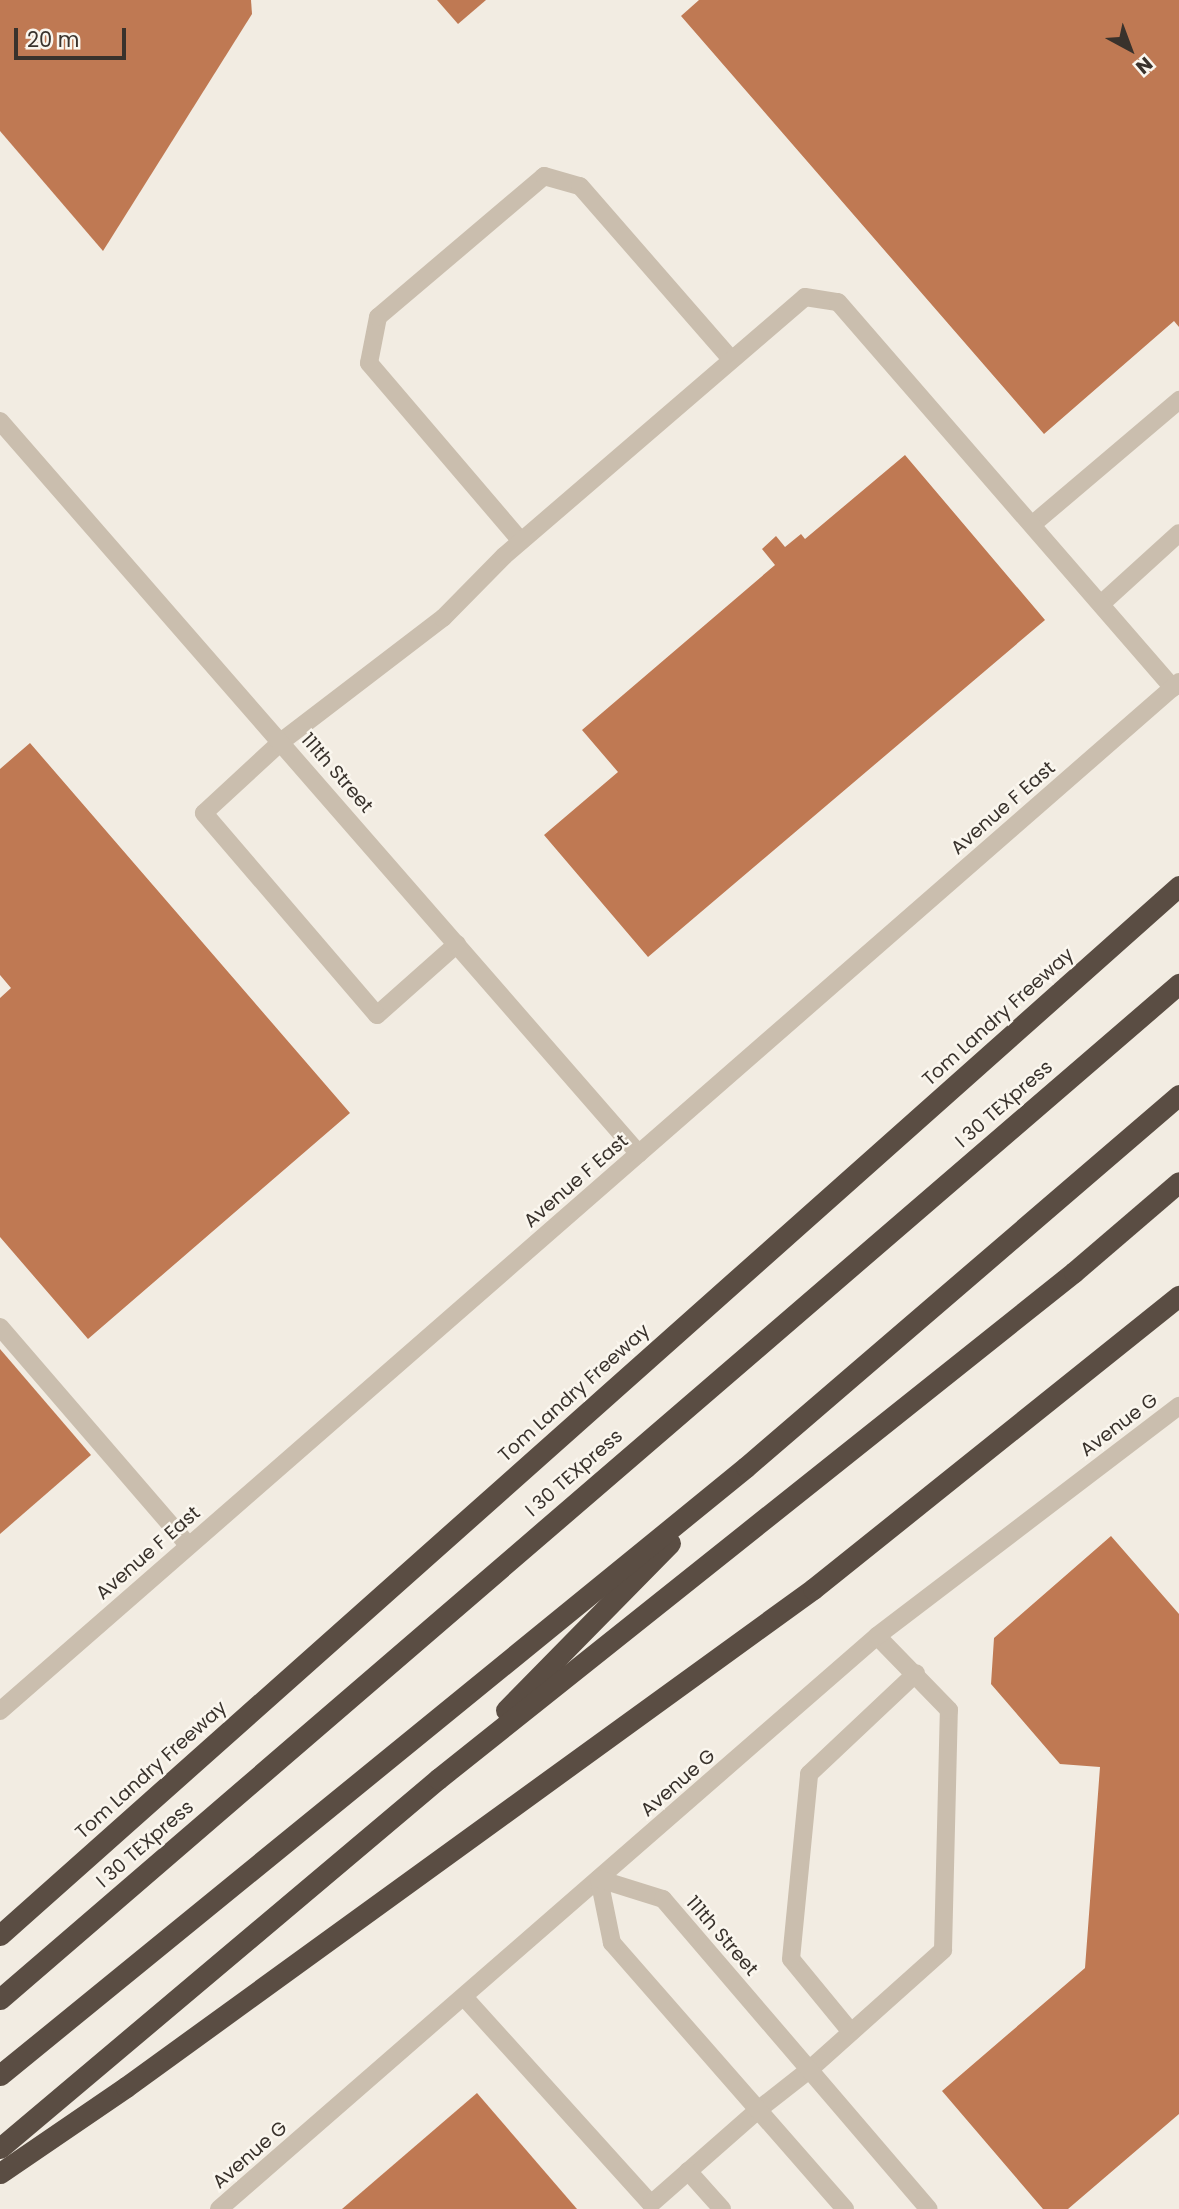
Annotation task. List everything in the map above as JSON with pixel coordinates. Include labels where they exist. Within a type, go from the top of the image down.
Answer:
[{"type":"highway","name":"Tom Landry Freeway","points":[[0,1935],[1179,886]]},
{"type":"highway","name":"I 30 TEXpress","points":[[0,1999],[1179,984]]},
{"type":"highway","points":[[0,2075],[746,1467],[1179,1095]]},
{"type":"highway","points":[[0,2148],[438,1779],[1074,1272],[1179,1182]]},
{"type":"highway","points":[[0,2173],[126,2087],[813,1589],[1179,1296]]},
{"type":"highway","points":[[438,1779],[746,1467]]},
{"type":"street","points":[[521,541],[369,363],[378,317],[544,176],[580,186],[731,359]]},
{"type":"street","points":[[457,944],[377,1015],[204,813],[282,741],[443,618],[521,541],[805,297],[838,302],[1101,604],[1176,685]]},
{"type":"street","points":[[1033,524],[1179,400]]},
{"type":"street","name":"111th Street","points":[[0,421],[282,741],[639,1154]]},
{"type":"street","points":[[1101,604],[1179,533]]},
{"type":"street","name":"Avenue F East","points":[[0,1710],[1176,685]]},
{"type":"street","points":[[0,1327],[188,1545]]},
{"type":"street","name":"Avenue G","points":[[219,2209],[877,1636],[1179,1406]]},
{"type":"street","points":[[464,1997],[652,2207],[688,2171],[809,2070],[943,1950],[949,1710],[916,1673],[877,1636]]},
{"type":"street","points":[[851,2032],[791,1959],[809,1774],[916,1673]]},
{"type":"street","points":[[599,1879],[612,1943],[845,2209]]},
{"type":"street","name":"111th Street","points":[[599,1879],[663,1899],[929,2209]]},
{"type":"street","points":[[688,2171],[722,2209]]},
{"type":"building","points":[[0,0],[251,0],[252,14],[103,251],[0,131]]},
{"type":"building","points":[[437,0],[486,0],[458,24]]},
{"type":"building","points":[[699,0],[1179,0],[1179,327],[1174,321],[1044,434],[681,16]]},
{"type":"building","points":[[905,455],[1045,620],[648,957],[544,835],[618,772],[582,730],[775,565],[762,549],[776,536],[785,547],[801,534],[805,539]]},
{"type":"building","points":[[30,743],[350,1113],[88,1339],[0,1237],[0,998],[11,988],[0,975],[0,769]]},
{"type":"building","points":[[0,1349],[91,1455],[0,1534]]},
{"type":"building","points":[[1111,1536],[1179,1614],[1179,2114],[1068,2209],[1043,2209],[942,2091],[1085,1968],[1100,1767],[1060,1764],[991,1684],[994,1638]]},
{"type":"building","points":[[477,2093],[577,2209],[342,2209]]}]
